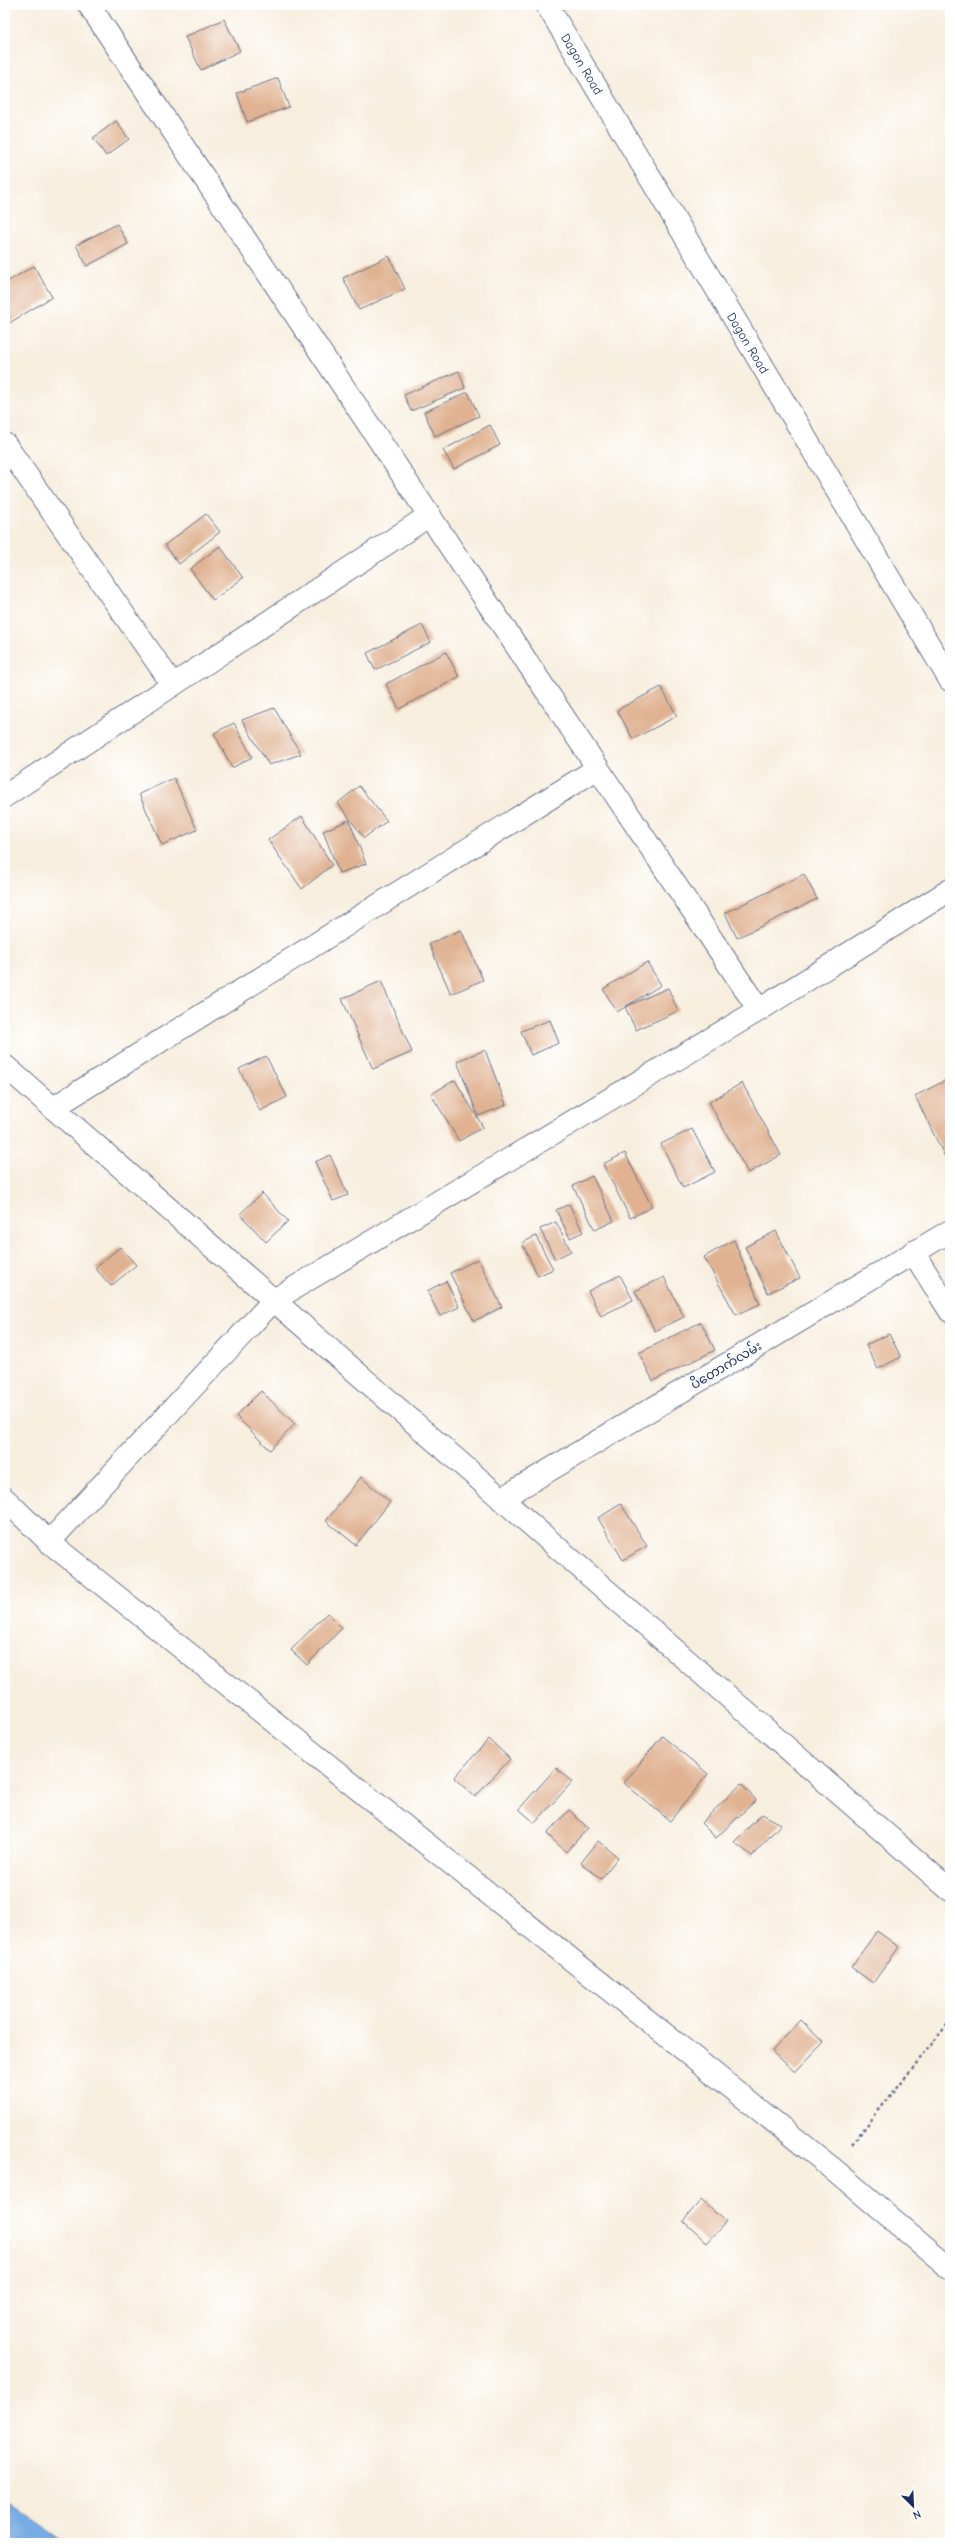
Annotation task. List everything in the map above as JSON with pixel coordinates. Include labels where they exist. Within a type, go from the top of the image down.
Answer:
[{"type":"street","points":[[89,5],[759,1010]]},
{"type":"street","name":"Dagon Road","points":[[547,5],[950,680]]},
{"type":"street","points":[[5,444],[173,685]]},
{"type":"street","points":[[5,796],[430,515]]},
{"type":"street","points":[[53,1108],[598,768]]},
{"type":"street","points":[[49,1542],[274,1300],[759,1010],[950,890]]},
{"type":"street","points":[[5,1066],[950,1890]]},
{"type":"street","name":"ပိတောက်လမ်း","points":[[501,1500],[950,1231]]},
{"type":"street","points":[[913,1252],[950,1311]]},
{"type":"street","points":[[5,1499],[49,1542],[832,2168],[950,2268]]},
{"type":"path","points":[[832,2168],[950,2021]]},
{"type":"water","points":[[5,2499],[69,2543],[5,2543]]},
{"type":"building","points":[[224,19],[240,51],[201,70],[185,37]]},
{"type":"building","points":[[278,78],[289,107],[247,122],[237,93]]},
{"type":"building","points":[[116,121],[129,139],[106,156],[93,138]]},
{"type":"building","points":[[117,224],[128,244],[87,266],[76,245]]},
{"type":"building","points":[[389,256],[405,289],[359,310],[343,278]]},
{"type":"building","points":[[34,266],[52,297],[6,325],[5,283]]},
{"type":"building","points":[[459,371],[465,388],[411,411],[404,395]]},
{"type":"building","points":[[468,392],[479,416],[435,436],[424,412]]},
{"type":"building","points":[[490,425],[500,445],[454,469],[443,450]]},
{"type":"building","points":[[206,514],[220,532],[179,564],[165,545]]},
{"type":"building","points":[[220,546],[243,578],[213,600],[190,569]]},
{"type":"building","points":[[422,625],[431,642],[375,670],[367,653]]},
{"type":"building","points":[[446,652],[459,677],[399,709],[386,684]]},
{"type":"building","points":[[661,687],[677,716],[633,739],[617,710]]},
{"type":"building","points":[[274,708],[301,754],[269,765],[242,720]]},
{"type":"building","points":[[234,723],[252,757],[232,768],[214,733]]},
{"type":"building","points":[[174,778],[197,830],[162,845],[139,794]]},
{"type":"building","points":[[359,786],[387,821],[364,838],[338,803]]},
{"type":"building","points":[[302,816],[332,865],[302,889],[268,840]]},
{"type":"building","points":[[349,820],[366,864],[339,873],[323,831]]},
{"type":"building","points":[[804,874],[817,899],[737,938],[725,913]]},
{"type":"building","points":[[461,930],[483,980],[451,994],[429,944]]},
{"type":"building","points":[[647,962],[661,985],[617,1012],[603,989]]},
{"type":"building","points":[[381,981],[412,1052],[373,1069],[342,999]]},
{"type":"building","points":[[668,988],[678,1011],[636,1030],[625,1007]]},
{"type":"building","points":[[550,1020],[559,1043],[531,1055],[521,1031]]},
{"type":"building","points":[[485,1050],[506,1105],[478,1116],[457,1061]]},
{"type":"building","points":[[266,1056],[287,1097],[260,1111],[239,1069]]},
{"type":"building","points":[[950,1078],[950,1167],[915,1096]]},
{"type":"building","points":[[455,1080],[483,1127],[459,1141],[431,1094]]},
{"type":"building","points":[[742,1083],[781,1155],[748,1173],[709,1102]]},
{"type":"building","points":[[692,1129],[715,1172],[683,1188],[661,1144]]},
{"type":"building","points":[[625,1153],[652,1207],[630,1218],[603,1164]]},
{"type":"building","points":[[330,1155],[348,1195],[333,1201],[315,1162]]},
{"type":"building","points":[[592,1176],[614,1221],[595,1230],[573,1186]]},
{"type":"building","points":[[262,1193],[288,1221],[266,1242],[240,1214]]},
{"type":"building","points":[[569,1204],[583,1232],[570,1238],[556,1210]]},
{"type":"building","points":[[556,1222],[571,1251],[555,1259],[540,1229]]},
{"type":"building","points":[[776,1231],[800,1278],[768,1293],[745,1247]]},
{"type":"building","points":[[536,1236],[553,1269],[538,1276],[522,1243]]},
{"type":"building","points":[[734,1240],[760,1304],[736,1315],[704,1257]]},
{"type":"building","points":[[120,1247],[136,1265],[111,1286],[95,1268]]},
{"type":"building","points":[[478,1259],[502,1307],[474,1321],[450,1273]]},
{"type":"building","points":[[620,1275],[633,1300],[601,1316],[588,1291]]},
{"type":"building","points":[[664,1277],[684,1317],[655,1331],[635,1291]]},
{"type":"building","points":[[446,1281],[459,1307],[440,1316],[427,1291]]},
{"type":"building","points":[[701,1322],[715,1350],[653,1381],[639,1353]]},
{"type":"building","points":[[889,1334],[901,1357],[878,1369],[866,1345]]},
{"type":"building","points":[[261,1391],[295,1424],[270,1450],[236,1416]]},
{"type":"building","points":[[361,1477],[390,1502],[356,1545],[326,1521]]},
{"type":"building","points":[[621,1504],[647,1546],[623,1560],[598,1518]]},
{"type":"building","points":[[327,1613],[342,1628],[307,1665],[291,1650]]},
{"type":"building","points":[[662,1736],[708,1774],[670,1821],[624,1783]]},
{"type":"building","points":[[489,1739],[510,1759],[475,1797],[454,1778]]},
{"type":"building","points":[[556,1768],[572,1782],[535,1823],[519,1809]]},
{"type":"building","points":[[741,1784],[756,1800],[716,1838],[701,1823]]},
{"type":"building","points":[[569,1810],[588,1828],[566,1852],[547,1834]]},
{"type":"building","points":[[762,1814],[781,1824],[752,1856],[734,1842]]},
{"type":"building","points":[[598,1841],[618,1857],[601,1879],[581,1863]]},
{"type":"building","points":[[877,1931],[899,1947],[873,1983],[851,1967]]},
{"type":"building","points":[[801,2020],[824,2042],[795,2072],[772,2051]]},
{"type":"building","points":[[701,2200],[726,2222],[707,2243],[683,2221]]}]
